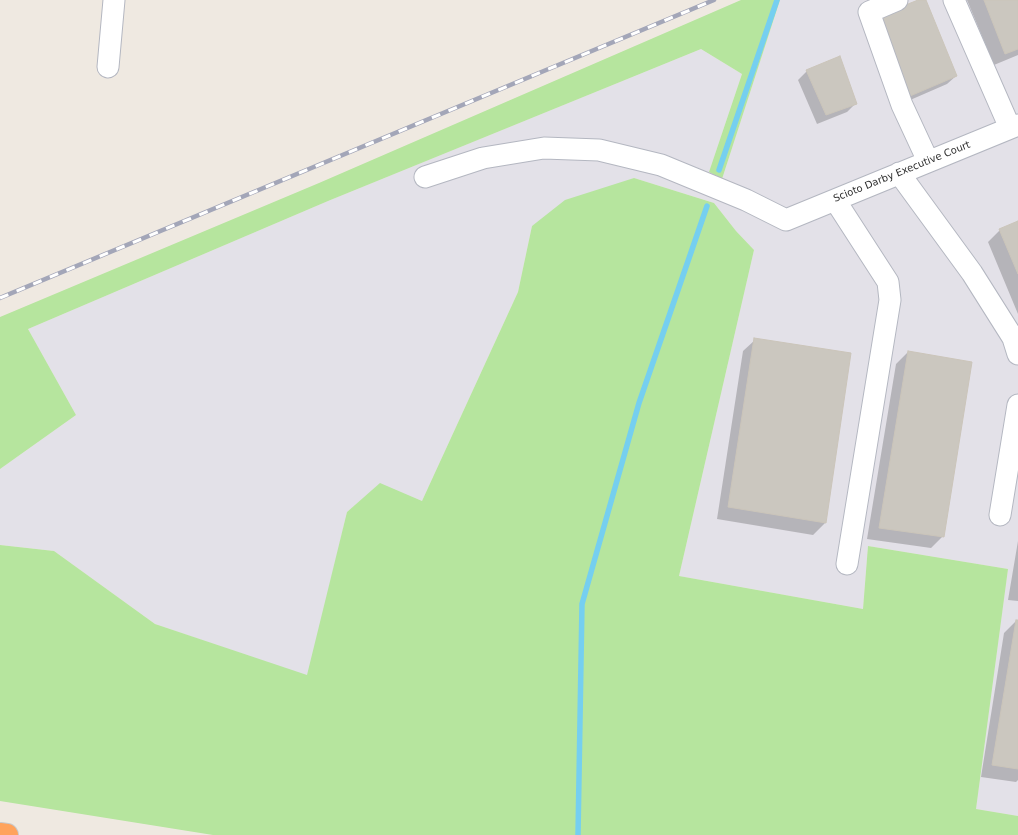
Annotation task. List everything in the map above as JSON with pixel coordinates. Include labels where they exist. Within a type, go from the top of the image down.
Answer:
[{"type":"highway","points":[[0,834],[8,835]]},
{"type":"street","points":[[108,67],[114,0]]},
{"type":"street","points":[[897,0],[869,12],[902,105],[928,161]]},
{"type":"street","points":[[954,0],[1014,126]]},
{"type":"street","name":"Scioto Darby Executive Court","points":[[425,177],[483,158],[544,148],[599,150],[661,165],[746,200],[786,220],[1014,126]]},
{"type":"street","points":[[899,173],[972,273],[1013,338],[1018,354]]},
{"type":"street","points":[[835,200],[888,282],[890,300],[847,564]]},
{"type":"street","points":[[1000,515],[1018,405]]},
{"type":"shaded area","points":[[780,0],[1018,0],[1018,816],[976,809],[1008,569],[868,546],[863,609],[679,576],[754,250],[736,231],[714,203],[634,178],[532,226],[518,292],[422,501],[380,484],[347,512],[308,676],[155,624],[54,551],[0,545],[0,469],[76,415],[28,329],[328,201],[701,49],[742,74],[709,172],[722,179]]},
{"type":"green space","points":[[741,0],[780,0],[722,179],[709,172],[742,74],[701,49],[328,201],[28,329],[76,415],[0,469],[0,317],[319,183]]},
{"type":"green space","points":[[634,178],[714,203],[736,231],[754,250],[679,576],[863,609],[868,546],[1008,569],[976,809],[1018,816],[1018,835],[213,835],[0,801],[0,545],[54,551],[155,624],[307,675],[347,512],[380,483],[422,501],[518,292],[532,226],[565,200]]},
{"type":"building","points":[[918,0],[926,0],[957,76],[910,96],[876,17]]},
{"type":"building","points":[[984,0],[1018,0],[1018,49],[1005,54]]},
{"type":"building","points":[[840,56],[857,104],[826,115],[806,70]]},
{"type":"building","points":[[1018,221],[1018,274],[999,229]]},
{"type":"building","points":[[754,338],[851,353],[826,523],[728,507]]},
{"type":"building","points":[[908,351],[972,362],[944,537],[879,528]]},
{"type":"building","points":[[1016,620],[1018,620],[1018,769],[992,765]]},
{"type":"waterway","points":[[719,170],[777,0]]},
{"type":"waterway","points":[[578,835],[582,604],[639,403],[707,206]]},
{"type":"railway","points":[[0,298],[714,0]]}]
